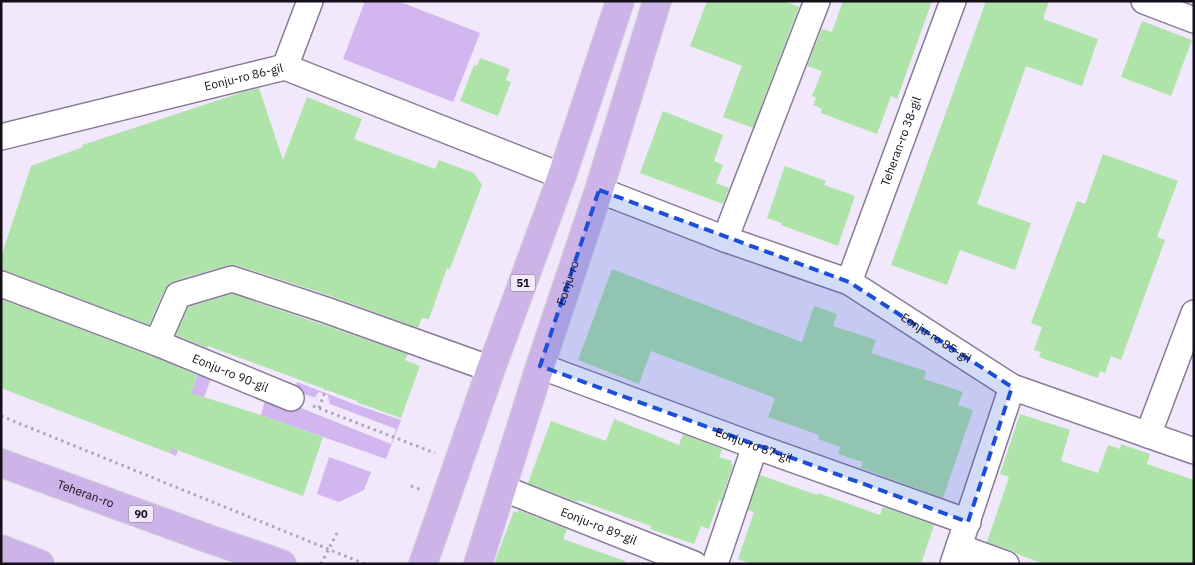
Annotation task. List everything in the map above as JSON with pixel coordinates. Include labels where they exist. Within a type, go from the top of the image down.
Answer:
[{"type":"main road","name":"51","points":[[423,564],[491,369],[562,176],[620,1]]},
{"type":"main road","name":"Eonju-ro","points":[[478,564],[540,366],[599,190],[657,1]]},
{"type":"main road","name":"Teheran-ro","points":[[1,463],[282,564]]},
{"type":"main road","points":[[1,549],[40,564]]},
{"type":"street","points":[[285,67],[310,1]]},
{"type":"street","points":[[725,239],[817,1]]},
{"type":"street","name":"Teheran-ro 38-gil","points":[[850,282],[952,1]]},
{"type":"street","points":[[1144,1],[1194,20]]},
{"type":"street","name":"Eonju-ro 86-gil","points":[[1,137],[285,67],[562,176]]},
{"type":"street","name":"Eonju-ro 85-gil","points":[[599,190],[725,239],[850,282],[1012,387],[1194,451]]},
{"type":"street","points":[[157,343],[178,295],[232,279],[326,310],[491,369]]},
{"type":"street","name":"Eonju-ro 90-gil","points":[[1,284],[157,343],[291,398]]},
{"type":"street","points":[[1148,435],[1194,314]]},
{"type":"street","name":"Eonju-ro 87-gil","points":[[540,366],[755,446],[968,522]]},
{"type":"street","points":[[1006,564],[956,556],[1012,387]]},
{"type":"street","points":[[715,564],[755,446]]},
{"type":"street","name":"Eonju-ro 89-gil","points":[[502,488],[694,564]]},
{"type":"path","points":[[320,408],[326,389]]},
{"type":"path","points":[[291,398],[459,462]]},
{"type":"path","points":[[1,416],[366,564]]},
{"type":"path","points":[[321,564],[337,533]]},
{"type":"highlighted area","points":[[599,190],[849,282],[1012,387],[968,522],[540,366]]},
{"type":"shaded area","points":[[365,1],[398,1],[480,33],[453,102],[343,59]]},
{"type":"shaded area","points":[[199,371],[212,376],[203,400],[196,398],[176,456],[169,453]]},
{"type":"shaded area","points":[[297,382],[401,420],[386,459],[261,415],[266,396],[294,392]],"holes":[[[296,391],[313,397],[319,392],[328,395],[330,404],[396,429],[391,444],[291,404]]]},
{"type":"shaded area","points":[[329,457],[371,472],[364,490],[339,502],[317,494]]},
{"type":"building","points":[[707,1],[784,1],[799,7],[753,128],[723,117],[742,66],[690,46]]},
{"type":"building","points":[[843,1],[932,1],[897,99],[891,96],[877,134],[821,113],[822,109],[813,105],[816,98],[812,96],[822,71],[807,66],[822,29],[832,32]]},
{"type":"building","points":[[986,1],[1049,1],[1043,19],[1098,39],[1082,86],[1026,66],[977,204],[1031,223],[1015,270],[960,250],[947,285],[891,265]]},
{"type":"building","points":[[1142,21],[1192,40],[1171,96],[1121,77]]},
{"type":"building","points":[[480,58],[510,69],[506,80],[511,82],[498,116],[460,101],[474,65],[477,66]]},
{"type":"building","points":[[259,88],[283,160],[307,97],[362,119],[354,139],[435,169],[439,160],[474,173],[482,185],[450,269],[447,268],[429,319],[422,318],[418,328],[331,296],[236,265],[228,265],[169,284],[149,325],[1,270],[1,257],[31,166],[83,147],[82,145]]},
{"type":"building","points":[[663,111],[723,135],[714,161],[723,165],[716,183],[729,188],[723,204],[640,173]]},
{"type":"building","points":[[1103,154],[1178,181],[1157,237],[1165,240],[1121,360],[1111,356],[1105,373],[1100,371],[1098,378],[1039,357],[1041,352],[1034,350],[1042,327],[1031,323],[1077,201],[1085,204]]},
{"type":"building","points":[[785,166],[826,181],[824,185],[855,196],[838,246],[767,218]]},
{"type":"building","points":[[612,269],[802,342],[814,306],[837,314],[833,326],[876,340],[871,353],[926,371],[924,379],[963,392],[958,405],[973,410],[943,498],[861,468],[863,462],[838,454],[840,447],[818,439],[819,435],[768,417],[775,398],[651,351],[639,384],[578,360]]},
{"type":"building","points":[[232,294],[408,354],[405,360],[420,366],[401,418],[176,335],[188,307]]},
{"type":"building","points":[[1,299],[197,375],[191,393],[323,437],[303,496],[171,448],[169,453],[1,388]]},
{"type":"building","points":[[1020,414],[1070,430],[1061,461],[1098,473],[1108,445],[1120,449],[1121,444],[1150,454],[1147,464],[1194,480],[1194,564],[1044,564],[987,542],[1009,477],[1000,474]]},
{"type":"building","points":[[614,419],[679,445],[683,434],[722,449],[719,457],[732,461],[731,464],[733,465],[721,501],[719,500],[709,529],[701,526],[694,544],[650,529],[651,526],[578,500],[577,502],[528,483],[551,421],[606,441]]},
{"type":"building","points":[[760,475],[880,515],[883,507],[934,525],[921,564],[752,564],[738,559],[754,512],[748,510]]},
{"type":"building","points":[[518,510],[567,529],[563,539],[625,561],[625,564],[494,564],[514,511],[517,513]]}]
